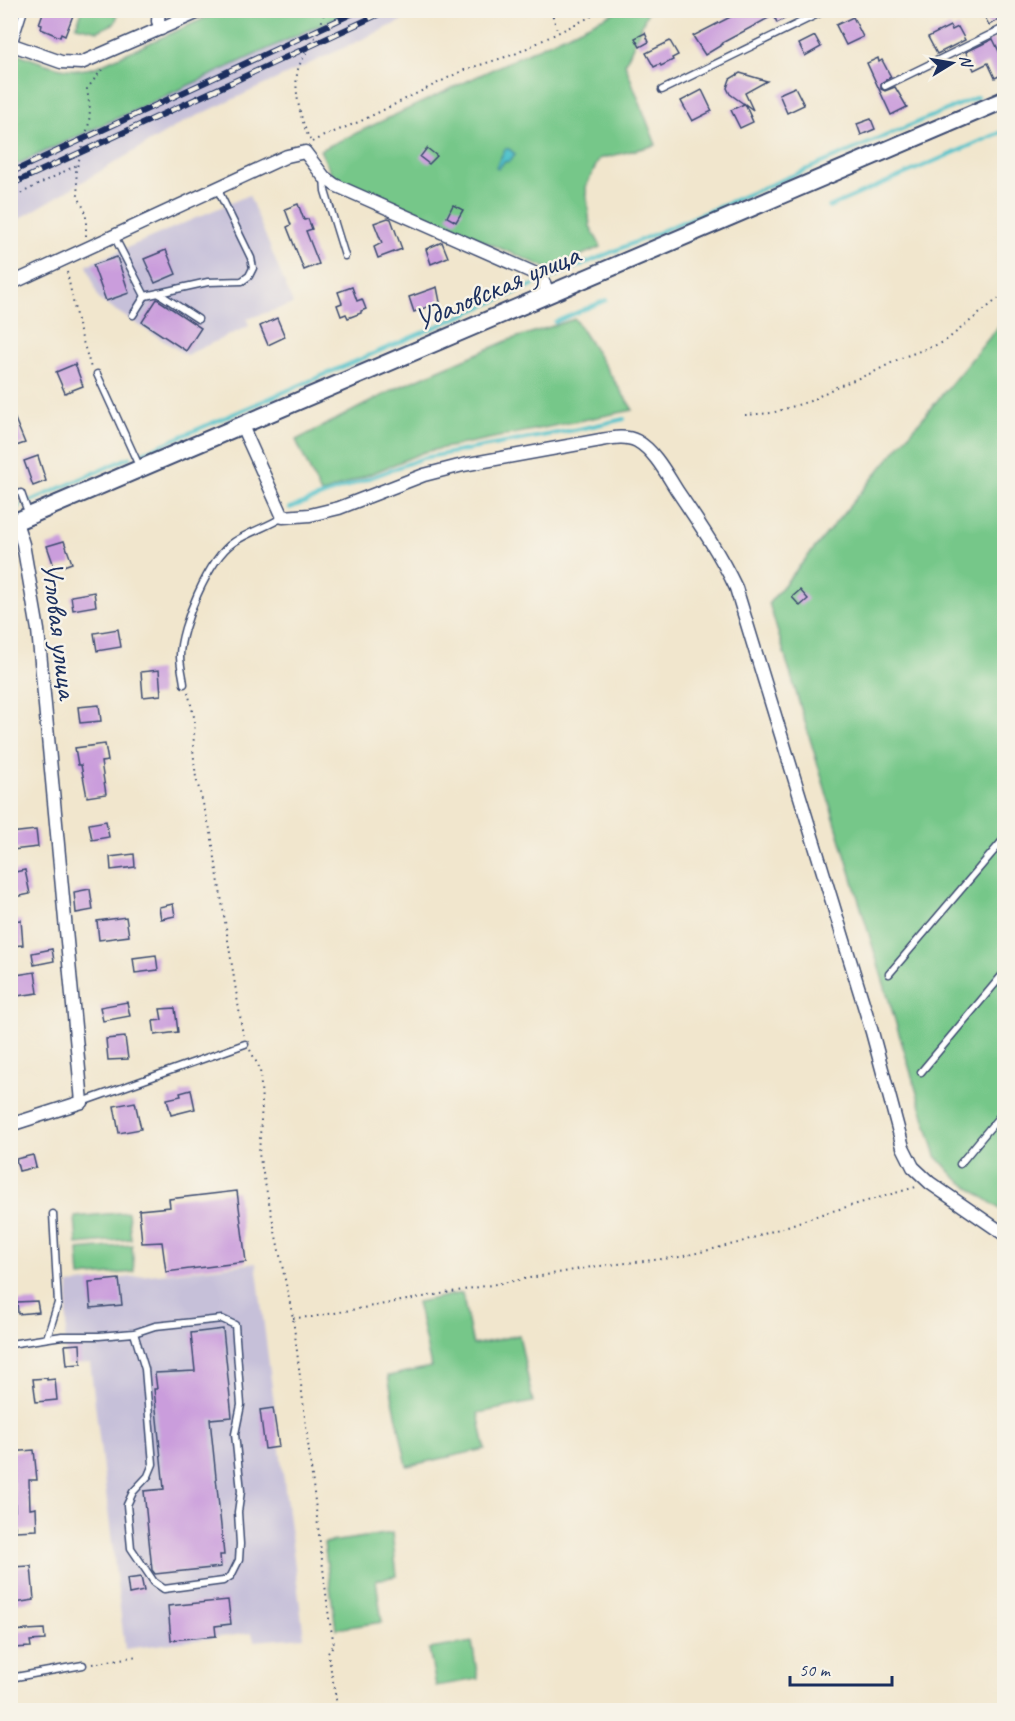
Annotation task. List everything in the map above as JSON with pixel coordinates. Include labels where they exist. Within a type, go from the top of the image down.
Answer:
[{"type":"main road","name":"Удаловская улица","points":[[19,521],[1005,100]]},
{"type":"street","points":[[159,10],[158,21],[161,29]]},
{"type":"street","points":[[12,44],[70,64],[90,60],[203,10]]},
{"type":"street","points":[[10,284],[287,156],[305,152],[324,177],[335,184],[534,273],[544,283],[549,295]]},
{"type":"street","points":[[242,426],[284,517],[332,510],[424,475],[463,465],[619,437],[639,442],[656,459],[722,558],[736,588],[869,1021],[903,1147],[913,1167],[930,1183],[1005,1234]]},
{"type":"street","name":"Угловая улица","points":[[19,521],[38,630],[82,1102]]},
{"type":"street","points":[[10,1125],[82,1102]]},
{"type":"lane","points":[[12,44],[24,10]]},
{"type":"lane","points":[[662,90],[826,10]]},
{"type":"lane","points":[[885,86],[1005,28]]},
{"type":"lane","points":[[324,177],[325,191],[345,256]]},
{"type":"lane","points":[[133,315],[145,296],[208,282],[242,281],[249,276],[253,268],[251,258],[217,188]]},
{"type":"lane","points":[[113,236],[145,296]]},
{"type":"lane","points":[[158,293],[198,319]]},
{"type":"lane","points":[[97,374],[140,469]]},
{"type":"lane","points":[[19,521],[21,493]]},
{"type":"lane","points":[[184,684],[180,656],[183,633],[191,608],[213,566],[233,543],[284,517]]},
{"type":"lane","points":[[889,974],[1005,840]]},
{"type":"lane","points":[[921,1072],[1005,972]]},
{"type":"lane","points":[[82,1102],[244,1044]]},
{"type":"lane","points":[[960,1164],[1005,1111]]},
{"type":"lane","points":[[47,1338],[58,1303],[53,1214]]},
{"type":"lane","points":[[10,1344],[62,1336],[134,1333],[155,1326],[222,1319],[235,1325],[241,1405],[235,1434],[241,1491],[237,1512],[240,1544],[239,1560],[231,1576],[223,1581],[164,1589],[154,1582],[131,1548],[127,1505],[133,1492],[148,1476],[153,1464],[145,1369],[134,1333]]},
{"type":"lane","points":[[10,1678],[83,1665]]},
{"type":"path","points":[[324,10],[314,38],[300,63],[296,81],[301,115],[311,143],[464,70],[515,54],[604,10]]},
{"type":"path","points":[[551,10],[558,33]]},
{"type":"path","points":[[88,247],[86,213],[77,189],[77,165],[89,123],[90,109],[87,89],[116,49]]},
{"type":"path","points":[[10,199],[77,165]]},
{"type":"path","points":[[68,257],[68,280],[78,325],[93,372],[97,374]]},
{"type":"path","points":[[745,415],[772,413],[810,401],[901,358],[944,342],[1005,294]]},
{"type":"path","points":[[184,684],[192,704],[195,721],[193,749],[196,778],[212,833],[244,1044],[254,1054],[260,1069],[262,1103],[259,1154],[293,1318],[334,1644],[328,1653],[338,1710]]},
{"type":"path","points":[[293,1318],[312,1317],[591,1267],[680,1257],[738,1243],[930,1183]]},
{"type":"path","points":[[83,1665],[136,1656]]},
{"type":"shaded area","points":[[326,11],[423,11],[182,123],[11,224],[10,149]]},
{"type":"shaded area","points":[[249,195],[293,304],[247,319],[249,326],[186,355],[99,300],[87,265]]},
{"type":"shaded area","points":[[256,1263],[304,1637],[254,1641],[252,1633],[125,1649],[90,1363],[67,1365],[65,1341],[69,1284]]},
{"type":"green space","points":[[82,10],[119,11],[115,23],[98,31],[76,26]]},
{"type":"green space","points":[[221,11],[350,11],[11,167],[11,51],[65,69],[87,69]]},
{"type":"green space","points":[[617,11],[648,11],[625,64],[656,145],[599,159],[586,187],[590,226],[601,247],[549,269],[333,177],[320,150]]},
{"type":"green space","points":[[575,319],[633,410],[424,452],[321,494],[296,440],[397,388],[509,340]]},
{"type":"green space","points":[[1004,320],[1004,1212],[956,1178],[936,1156],[769,603]]},
{"type":"green space","points":[[128,1212],[131,1239],[77,1244],[75,1217]]},
{"type":"green space","points":[[132,1245],[134,1272],[80,1277],[78,1250]]},
{"type":"green space","points":[[462,1293],[473,1345],[519,1335],[533,1402],[478,1413],[485,1449],[407,1466],[388,1376],[431,1367],[417,1302]]},
{"type":"green space","points":[[392,1533],[397,1576],[376,1580],[382,1622],[336,1629],[324,1543]]},
{"type":"green space","points":[[472,1642],[478,1679],[436,1686],[429,1649]]},
{"type":"water","points":[[505,149],[515,154],[510,161],[504,162],[498,169],[496,167]]},
{"type":"building","points":[[44,10],[75,10],[65,36],[61,34],[60,37],[41,29],[42,25],[39,24]]},
{"type":"building","points":[[744,10],[801,10],[777,23],[774,15],[722,43],[705,55],[693,36]]},
{"type":"building","points":[[981,10],[1005,10],[1005,16],[989,25]]},
{"type":"building","points":[[853,17],[863,37],[846,45],[836,25]]},
{"type":"building","points":[[950,26],[952,30],[958,27],[965,40],[937,54],[928,37]]},
{"type":"building","points":[[645,33],[649,42],[640,47],[635,38]]},
{"type":"building","points":[[815,36],[821,47],[805,56],[799,44]]},
{"type":"building","points":[[993,39],[1005,64],[1005,73],[995,78],[988,63],[974,70],[966,52]]},
{"type":"building","points":[[670,41],[678,55],[661,66],[660,64],[654,67],[646,53]]},
{"type":"building","points":[[878,58],[879,62],[882,60],[891,77],[881,83],[881,89],[885,91],[895,87],[907,107],[891,115],[867,63]]},
{"type":"building","points":[[740,73],[767,81],[745,93],[753,110],[745,104],[753,122],[740,128],[731,110],[744,104],[730,94],[727,88],[730,79]]},
{"type":"building","points":[[795,87],[804,105],[787,113],[779,94]]},
{"type":"building","points":[[702,90],[712,111],[692,121],[681,101]]},
{"type":"building","points":[[871,119],[875,129],[861,135],[857,124]]},
{"type":"building","points":[[427,148],[437,156],[429,164],[420,157]]},
{"type":"building","points":[[298,204],[304,220],[308,219],[312,229],[306,231],[319,264],[304,270],[287,227],[291,225],[285,209]]},
{"type":"building","points":[[453,205],[463,210],[456,222],[447,217]]},
{"type":"building","points":[[391,219],[402,249],[378,258],[374,247],[382,243],[374,223]]},
{"type":"building","points":[[442,242],[448,257],[431,264],[426,249]]},
{"type":"building","points":[[166,250],[176,274],[155,283],[144,259]]},
{"type":"building","points":[[117,257],[129,293],[106,301],[93,265]]},
{"type":"building","points":[[352,287],[357,301],[362,299],[366,309],[348,318],[346,314],[341,316],[337,305],[342,303],[338,292]]},
{"type":"building","points":[[437,287],[440,302],[414,312],[409,297]]},
{"type":"building","points":[[157,299],[201,328],[186,351],[142,322]]},
{"type":"building","points":[[277,318],[285,337],[268,345],[260,326]]},
{"type":"building","points":[[75,364],[83,386],[65,393],[56,372]]},
{"type":"building","points":[[10,407],[25,443],[10,448]]},
{"type":"building","points":[[38,456],[46,481],[33,486],[24,461]]},
{"type":"building","points":[[64,541],[72,563],[55,569],[47,546]]},
{"type":"building","points":[[800,590],[808,599],[800,606],[792,597]]},
{"type":"building","points":[[94,592],[96,606],[73,610],[71,596]]},
{"type":"building","points":[[118,629],[121,647],[97,651],[94,633]]},
{"type":"building","points":[[159,670],[161,695],[143,697],[141,672]]},
{"type":"building","points":[[99,705],[101,721],[80,723],[78,707]]},
{"type":"building","points":[[105,744],[108,761],[101,762],[106,794],[87,797],[75,748]]},
{"type":"building","points":[[106,821],[109,837],[92,840],[89,824]]},
{"type":"building","points":[[36,830],[38,847],[12,850],[10,833]]},
{"type":"building","points":[[134,854],[135,867],[111,870],[110,857]]},
{"type":"building","points":[[25,870],[30,894],[15,897],[14,892],[10,893],[10,873]]},
{"type":"building","points":[[90,889],[93,910],[76,913],[74,892]]},
{"type":"building","points":[[173,904],[175,916],[161,919],[159,907]]},
{"type":"building","points":[[126,917],[129,936],[99,940],[97,921]]},
{"type":"building","points":[[21,920],[23,945],[10,946],[10,921]]},
{"type":"building","points":[[52,949],[54,961],[34,965],[32,953]]},
{"type":"building","points":[[156,955],[158,970],[135,973],[133,958]]},
{"type":"building","points":[[35,972],[38,993],[10,997],[10,976]]},
{"type":"building","points":[[127,1002],[130,1016],[103,1021],[100,1007]]},
{"type":"building","points":[[175,1008],[178,1032],[155,1035],[153,1021],[162,1020],[160,1009]]},
{"type":"building","points":[[125,1037],[128,1059],[108,1060],[106,1039]]},
{"type":"building","points":[[191,1090],[195,1109],[171,1115],[167,1099],[181,1096],[180,1093]]},
{"type":"building","points":[[135,1102],[141,1129],[119,1133],[114,1106]]},
{"type":"building","points":[[33,1155],[36,1167],[19,1171],[16,1159]]},
{"type":"building","points":[[237,1191],[246,1262],[166,1272],[162,1242],[142,1243],[139,1210],[170,1207],[169,1199]]},
{"type":"building","points":[[119,1279],[122,1305],[91,1308],[89,1282]]},
{"type":"building","points":[[37,1301],[39,1312],[18,1314],[17,1302]]},
{"type":"building","points":[[223,1329],[232,1417],[210,1419],[224,1555],[220,1555],[221,1567],[155,1574],[152,1570],[144,1491],[164,1489],[154,1389],[157,1389],[155,1373],[195,1371],[191,1333]]},
{"type":"building","points":[[80,1344],[81,1364],[67,1365],[65,1345]]},
{"type":"building","points":[[47,1378],[47,1380],[55,1379],[57,1400],[36,1402],[33,1379]]},
{"type":"building","points":[[273,1408],[279,1447],[265,1449],[260,1410]]},
{"type":"building","points":[[34,1450],[37,1480],[29,1480],[30,1509],[36,1508],[37,1530],[15,1531],[15,1526],[10,1526],[10,1511],[15,1511],[14,1482],[10,1482],[10,1452]]},
{"type":"building","points":[[31,1566],[34,1600],[15,1603],[13,1583],[10,1583],[10,1567]]},
{"type":"building","points":[[141,1577],[144,1591],[129,1594],[127,1579]]},
{"type":"building","points":[[228,1600],[231,1624],[215,1626],[216,1636],[171,1640],[168,1606]]},
{"type":"building","points":[[44,1629],[45,1640],[30,1641],[31,1647],[12,1648],[10,1631]]},
{"type":"waterway","points":[[551,278],[977,97]]},
{"type":"waterway","points":[[829,207],[1004,131]]},
{"type":"waterway","points":[[140,454],[533,285]]},
{"type":"waterway","points":[[555,322],[606,300]]},
{"type":"waterway","points":[[290,508],[423,458],[624,419]]},
{"type":"waterway","points":[[31,501],[130,457]]},
{"type":"waterway","points":[[10,510],[19,506]]},
{"type":"railway","points":[[10,173],[360,10]]},
{"type":"railway","points":[[10,185],[388,10]]}]
